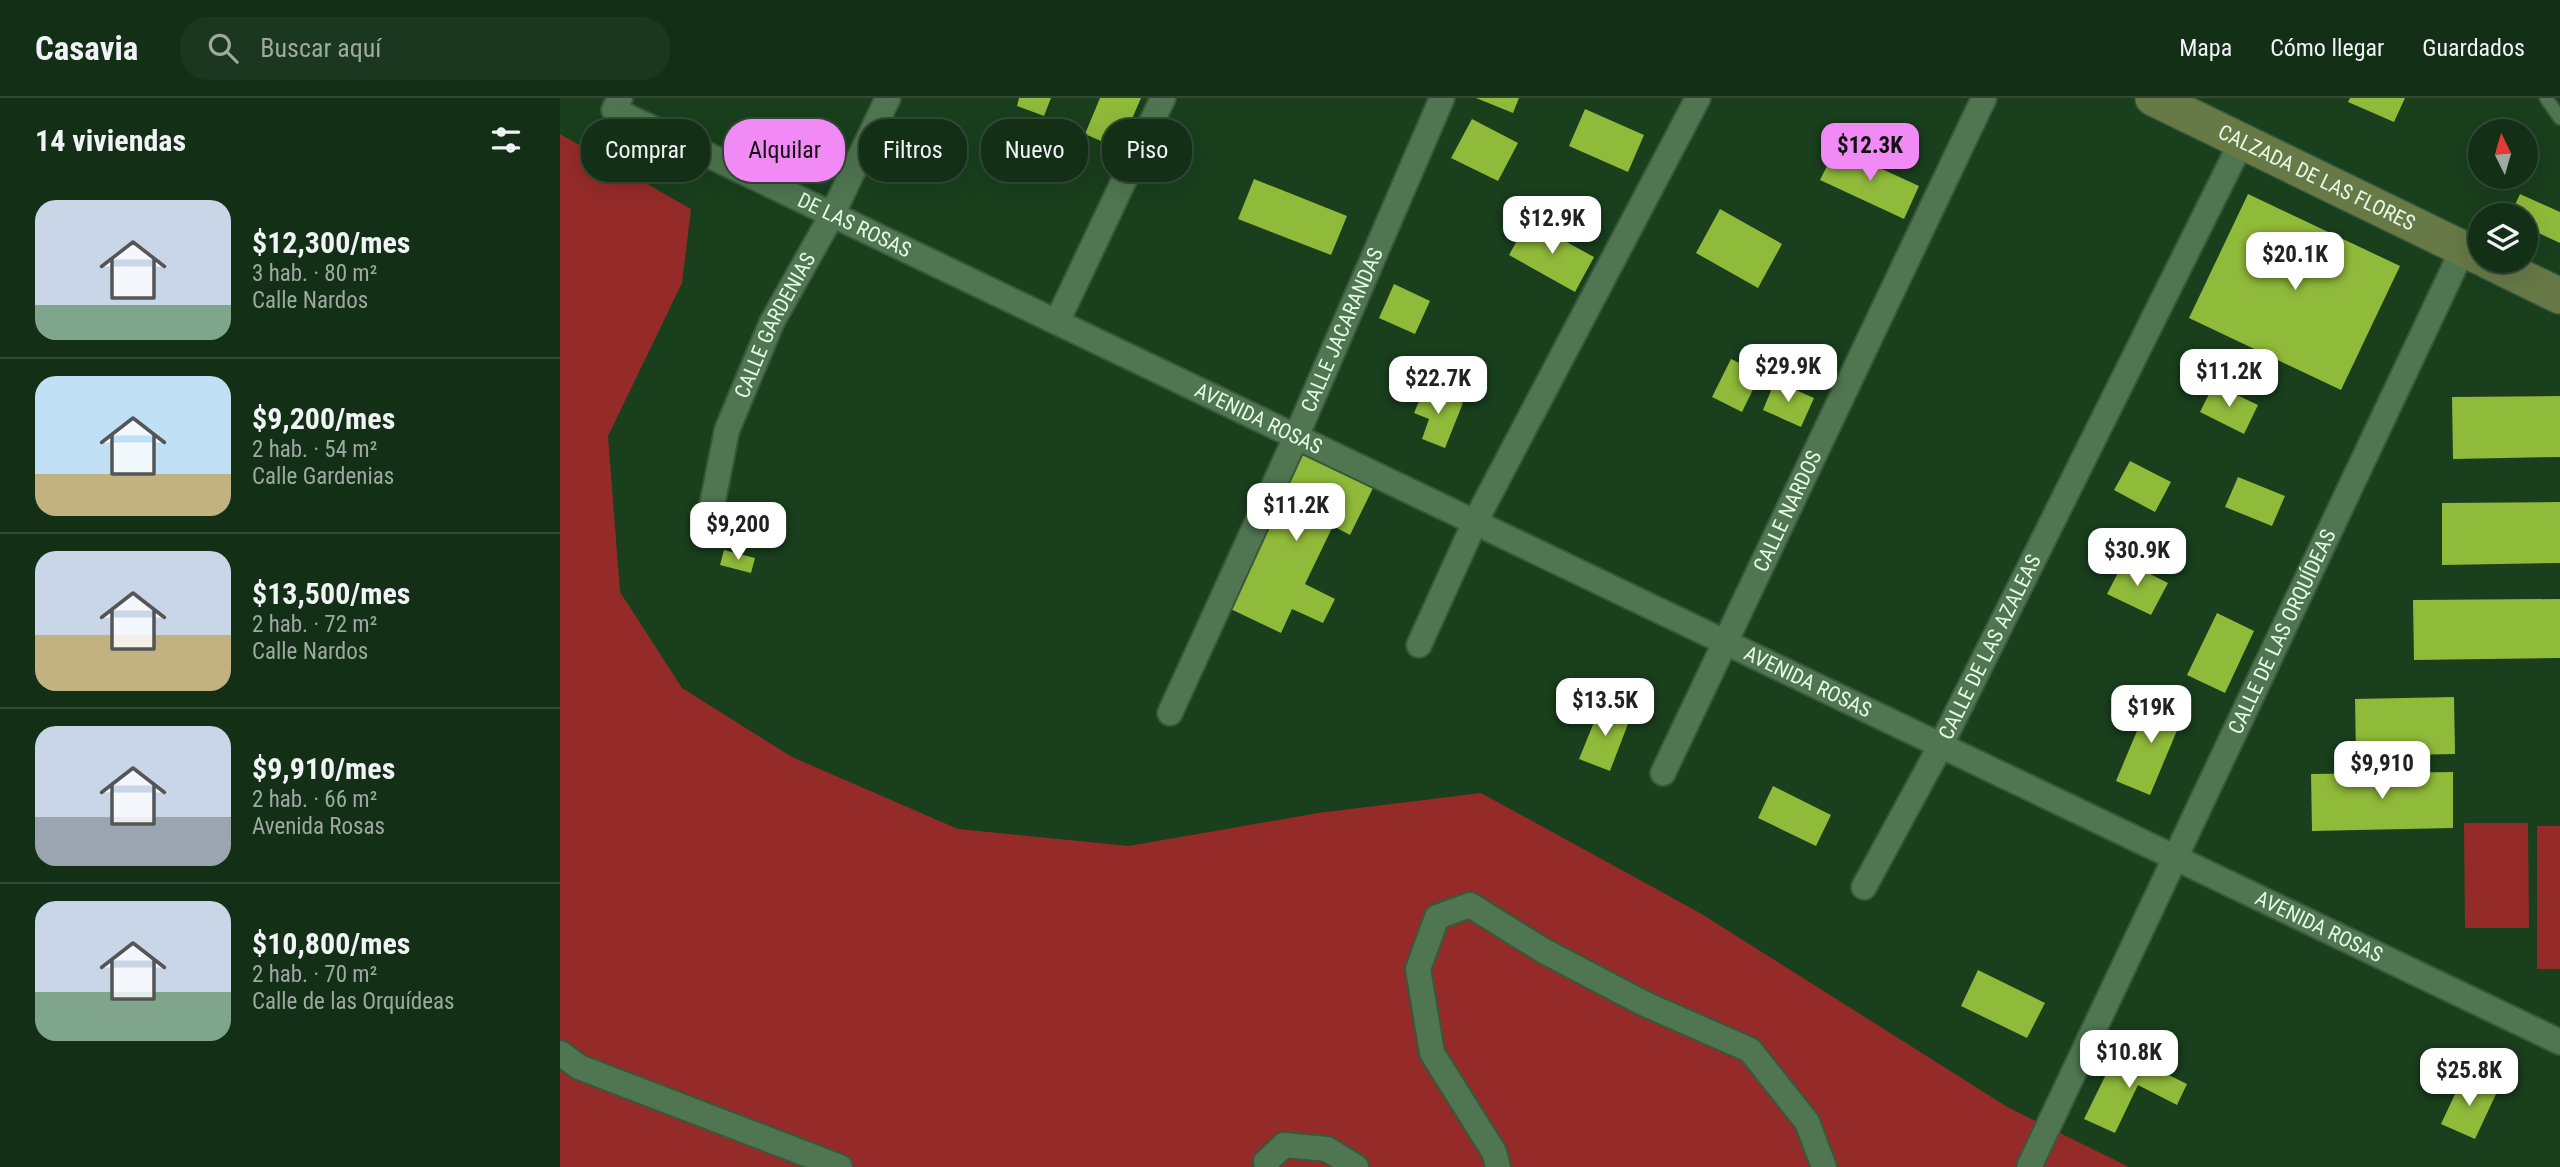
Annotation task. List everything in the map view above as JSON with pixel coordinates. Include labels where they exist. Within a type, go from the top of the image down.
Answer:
[{"type":"main road","name":"CALZADA DE LAS FLORES","points":[[2153,98],[2468,251]]},
{"type":"main road","name":"CALZADA DE LAS FLORES","points":[[2513,273],[2560,296]]},
{"type":"street","name":"CALLE GARDENIAS","points":[[708,525],[727,430],[772,322],[832,215],[888,98]]},
{"type":"street","points":[[1057,322],[1163,98]]},
{"type":"street","name":"CALLE JACARANDAS","points":[[1170,713],[1296,437],[1442,98]]},
{"type":"street","points":[[1419,645],[1475,522],[1698,98]]},
{"type":"street","name":"CALLE NARDOS","points":[[1663,773],[1984,98]]},
{"type":"street","name":"DE LAS ROSAS","points":[[617,104],[832,215],[1057,322]]},
{"type":"street","name":"CALLE DE LAS AZALEAS","points":[[1864,887],[1941,745],[2242,141]]},
{"type":"street","name":"CALLE DE LAS ORQUÍDEAS","points":[[2029,1167],[2175,858],[2468,273]]},
{"type":"street","name":"AVENIDA ROSAS","points":[[1057,322],[2560,1041]]},
{"type":"street","points":[[1499,1167],[1494,1152],[1432,1053],[1418,969],[1437,916],[1470,905],[1578,969],[1749,1050],[1807,1122],[1824,1167]]},
{"type":"street","points":[[560,1053],[579,1067],[840,1167]]},
{"type":"street","points":[[1267,1167],[1266,1162],[1284,1145],[1327,1149],[1356,1167]]},
{"type":"lane","points":[[2546,98],[2560,118]]},
{"type":"shaded area","points":[[560,134],[581,146],[581,182],[644,182],[691,209],[682,283],[608,436],[620,592],[682,688],[792,757],[958,829],[1129,846],[1318,813],[1481,793],[1700,913],[2009,1108],[2129,1167],[560,1167]]},
{"type":"shaded area","points":[[2464,823],[2528,823],[2529,928],[2465,928]]},
{"type":"shaded area","points":[[2537,826],[2560,826],[2560,969],[2537,969]]},
{"type":"building","points":[[1019,98],[1051,98],[1044,116],[1017,106]]},
{"type":"building","points":[[1100,98],[1141,98],[1132,119],[1102,119],[1102,142],[1088,135],[1088,127]]},
{"type":"building","points":[[1476,98],[1519,98],[1513,113]]},
{"type":"building","points":[[2350,98],[2405,98],[2394,122],[2348,102]]},
{"type":"building","points":[[1585,109],[1644,135],[1628,172],[1569,146]]},
{"type":"building","points":[[1472,119],[1518,143],[1498,181],[1451,158]]},
{"type":"building","points":[[1836,148],[1919,186],[1904,219],[1820,180]]},
{"type":"building","points":[[1254,179],[1347,216],[1331,255],[1238,219]]},
{"type":"building","points":[[2248,194],[2400,266],[2341,390],[2189,318]]},
{"type":"building","points":[[2520,194],[2560,212],[2560,243],[2538,233],[2538,203],[2516,203]]},
{"type":"building","points":[[1720,209],[1782,244],[1758,288],[1696,253]]},
{"type":"building","points":[[1528,221],[1594,257],[1575,292],[1509,255]]},
{"type":"building","points":[[1394,284],[1430,301],[1415,334],[1379,318]]},
{"type":"building","points":[[1731,359],[1761,373],[1742,412],[1712,397]]},
{"type":"building","points":[[1775,381],[1814,398],[1801,427],[1763,410]]},
{"type":"building","points":[[2214,384],[2258,405],[2244,434],[2200,412]]},
{"type":"building","points":[[1425,387],[1463,403],[1445,448],[1422,439],[1429,419],[1414,413]]},
{"type":"building","points":[[2560,396],[2560,457],[2453,459],[2452,397]]},
{"type":"building","points":[[1300,450],[1374,486],[1350,535],[1333,526],[1305,584],[1335,599],[1323,623],[1292,609],[1281,633],[1220,604]]},
{"type":"building","points":[[2130,461],[2171,482],[2155,512],[2114,490]]},
{"type":"building","points":[[2238,477],[2285,496],[2272,526],[2225,507]]},
{"type":"building","points":[[2560,502],[2560,563],[2442,565],[2442,503]]},
{"type":"building","points":[[724,550],[755,558],[751,573],[720,565]]},
{"type":"building","points":[[2124,561],[2168,583],[2151,615],[2107,594]]},
{"type":"building","points":[[2560,599],[2560,658],[2414,660],[2413,600]]},
{"type":"building","points":[[2217,613],[2254,631],[2225,693],[2187,675]]},
{"type":"building","points":[[2152,695],[2186,709],[2150,795],[2116,781]]},
{"type":"building","points":[[2454,697],[2455,754],[2356,756],[2355,699]]},
{"type":"building","points":[[1601,705],[1631,716],[1610,771],[1579,759]]},
{"type":"building","points":[[2453,772],[2453,828],[2312,831],[2311,774]]},
{"type":"building","points":[[1773,786],[1831,815],[1816,846],[1758,818]]},
{"type":"building","points":[[1978,970],[2045,1003],[2027,1038],[1961,1006]]},
{"type":"building","points":[[2118,1050],[2187,1084],[2177,1105],[2138,1085],[2115,1133],[2084,1119]]},
{"type":"building","points":[[2463,1077],[2497,1092],[2475,1139],[2441,1124]]}]
